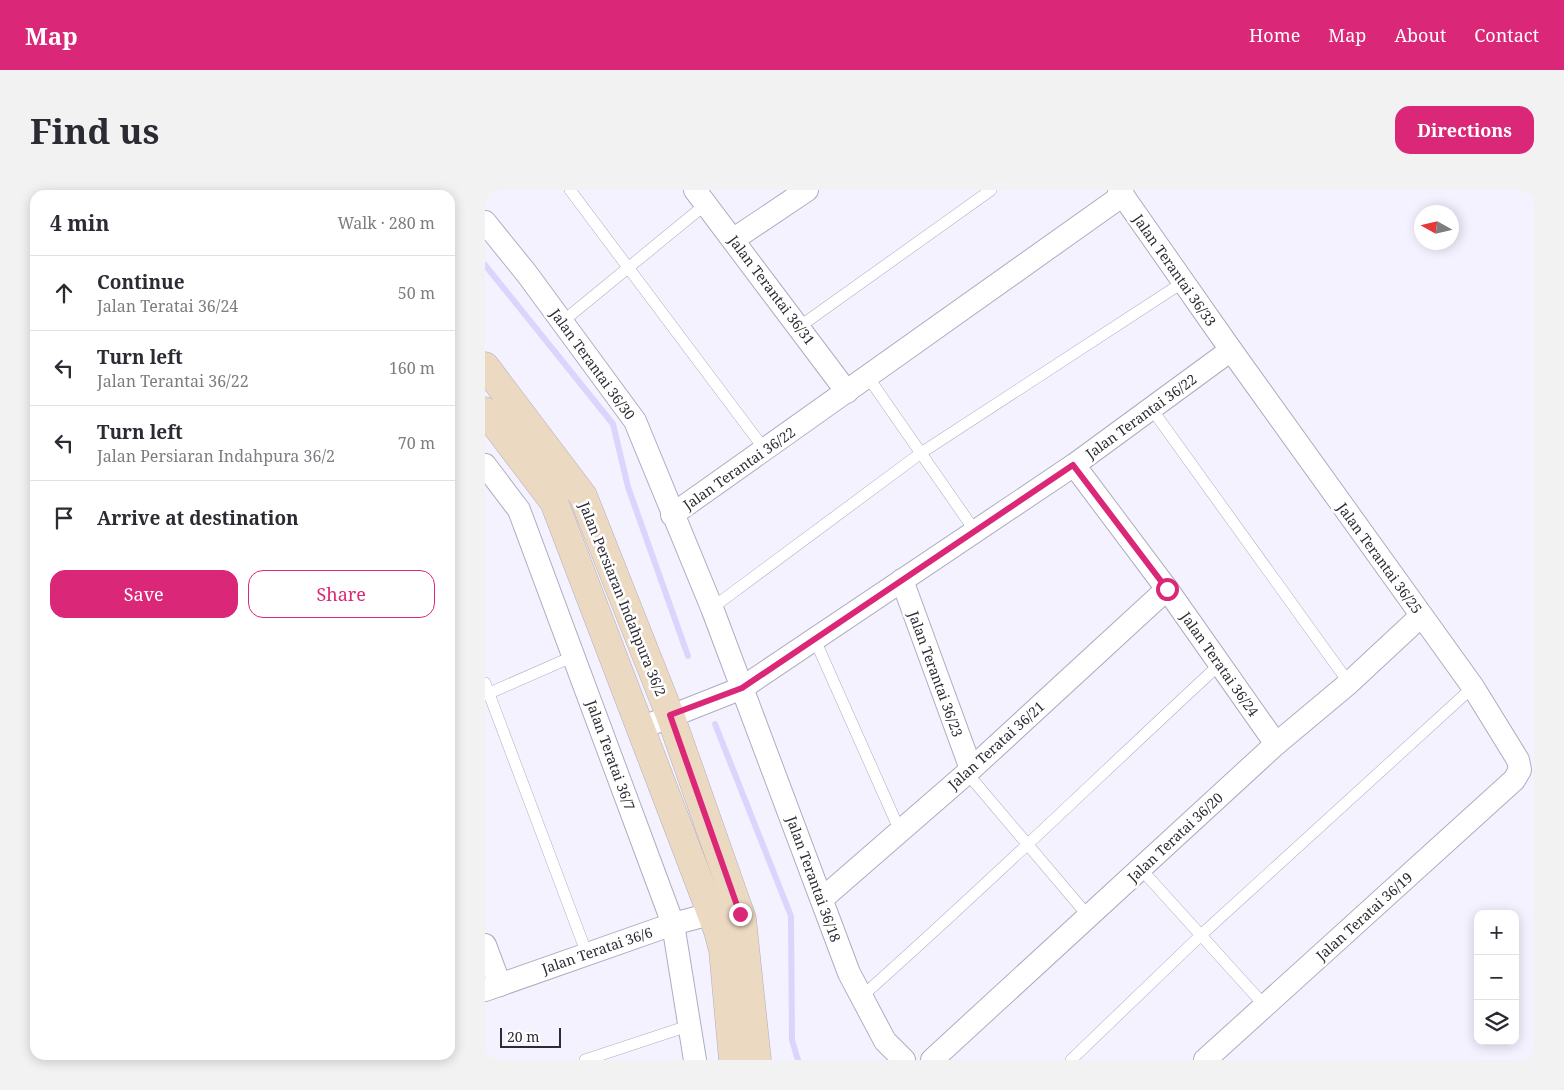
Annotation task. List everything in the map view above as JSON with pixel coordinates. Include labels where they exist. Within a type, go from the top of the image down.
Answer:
[{"type":"street","points":[[734,239],[807,190]]},
{"type":"street","name":"Jalan Terantai 36/33","points":[[1121,193],[1231,350]]},
{"type":"street","name":"Jalan Terantai 36/22","points":[[673,515],[868,377],[1121,193]]},
{"type":"street","name":"Jalan Terantai 36/31","points":[[701,197],[847,392]]},
{"type":"street","name":"Jalan Terantai 36/30","points":[[485,222],[635,421],[712,608],[742,688]]},
{"type":"street","name":"Jalan Terantai 36/22","points":[[641,728],[742,688],[1073,465],[1231,350]]},
{"type":"street","name":"Jalan Terantai 36/25","points":[[1231,350],[1473,687],[1518,760],[1520,770]]},
{"type":"street","name":"Jalan Persiaran Indahpura 36/2","points":[[485,366],[583,496],[670,715],[742,919],[757,1060]]},
{"type":"street","name":"Jalan Persiaran Indahpura 36/2","points":[[485,411],[554,502],[641,728],[723,950],[733,1060]]},
{"type":"street","name":"Jalan Teratai 36/7","points":[[485,465],[519,510],[673,924],[691,1025],[695,1060]]},
{"type":"street","name":"Jalan Teratai 36/24","points":[[1073,465],[1167,589],[1276,744]]},
{"type":"street","name":"Jalan Terantai 36/23","points":[[902,580],[969,771]]},
{"type":"street","name":"Jalan Teratai 36/21","points":[[822,899],[969,771],[1167,589]]},
{"type":"street","name":"Jalan Teratai 36/20","points":[[932,1060],[1276,744],[1349,683],[1421,616]]},
{"type":"street","name":"Jalan Terantai 36/18","points":[[742,688],[860,998],[885,1041],[904,1060]]},
{"type":"street","name":"Jalan Teratai 36/19","points":[[1205,1060],[1514,780],[1520,770]]},
{"type":"street","name":"Jalan Teratai 36/6","points":[[493,988],[673,924],[710,914]]},
{"type":"street","points":[[485,945],[493,988]]},
{"type":"lane","points":[[570,190],[765,450]]},
{"type":"lane","points":[[799,327],[991,190]]},
{"type":"lane","points":[[561,322],[630,268],[701,197]]},
{"type":"lane","points":[[712,608],[921,453],[1185,282]]},
{"type":"lane","points":[[868,377],[975,531]]},
{"type":"lane","points":[[1151,408],[1349,683]]},
{"type":"lane","points":[[815,640],[900,831]]},
{"type":"lane","points":[[574,656],[486,690],[587,954]]},
{"type":"lane","points":[[860,998],[953,915],[1027,843],[1220,664]]},
{"type":"lane","points":[[1071,1060],[1201,935],[1473,687]]},
{"type":"lane","points":[[969,771],[1089,917]]},
{"type":"lane","points":[[1140,868],[1265,1006]]},
{"type":"lane","points":[[585,1060],[691,1025]]},
{"type":"waterway","points":[[485,265],[613,424],[628,487],[688,656]]},
{"type":"waterway","points":[[715,724],[791,916],[792,1040],[798,1060]]},
{"type":"route","points":[[740,914],[670,715],[742,688],[1073,465],[1167,589]]}]
